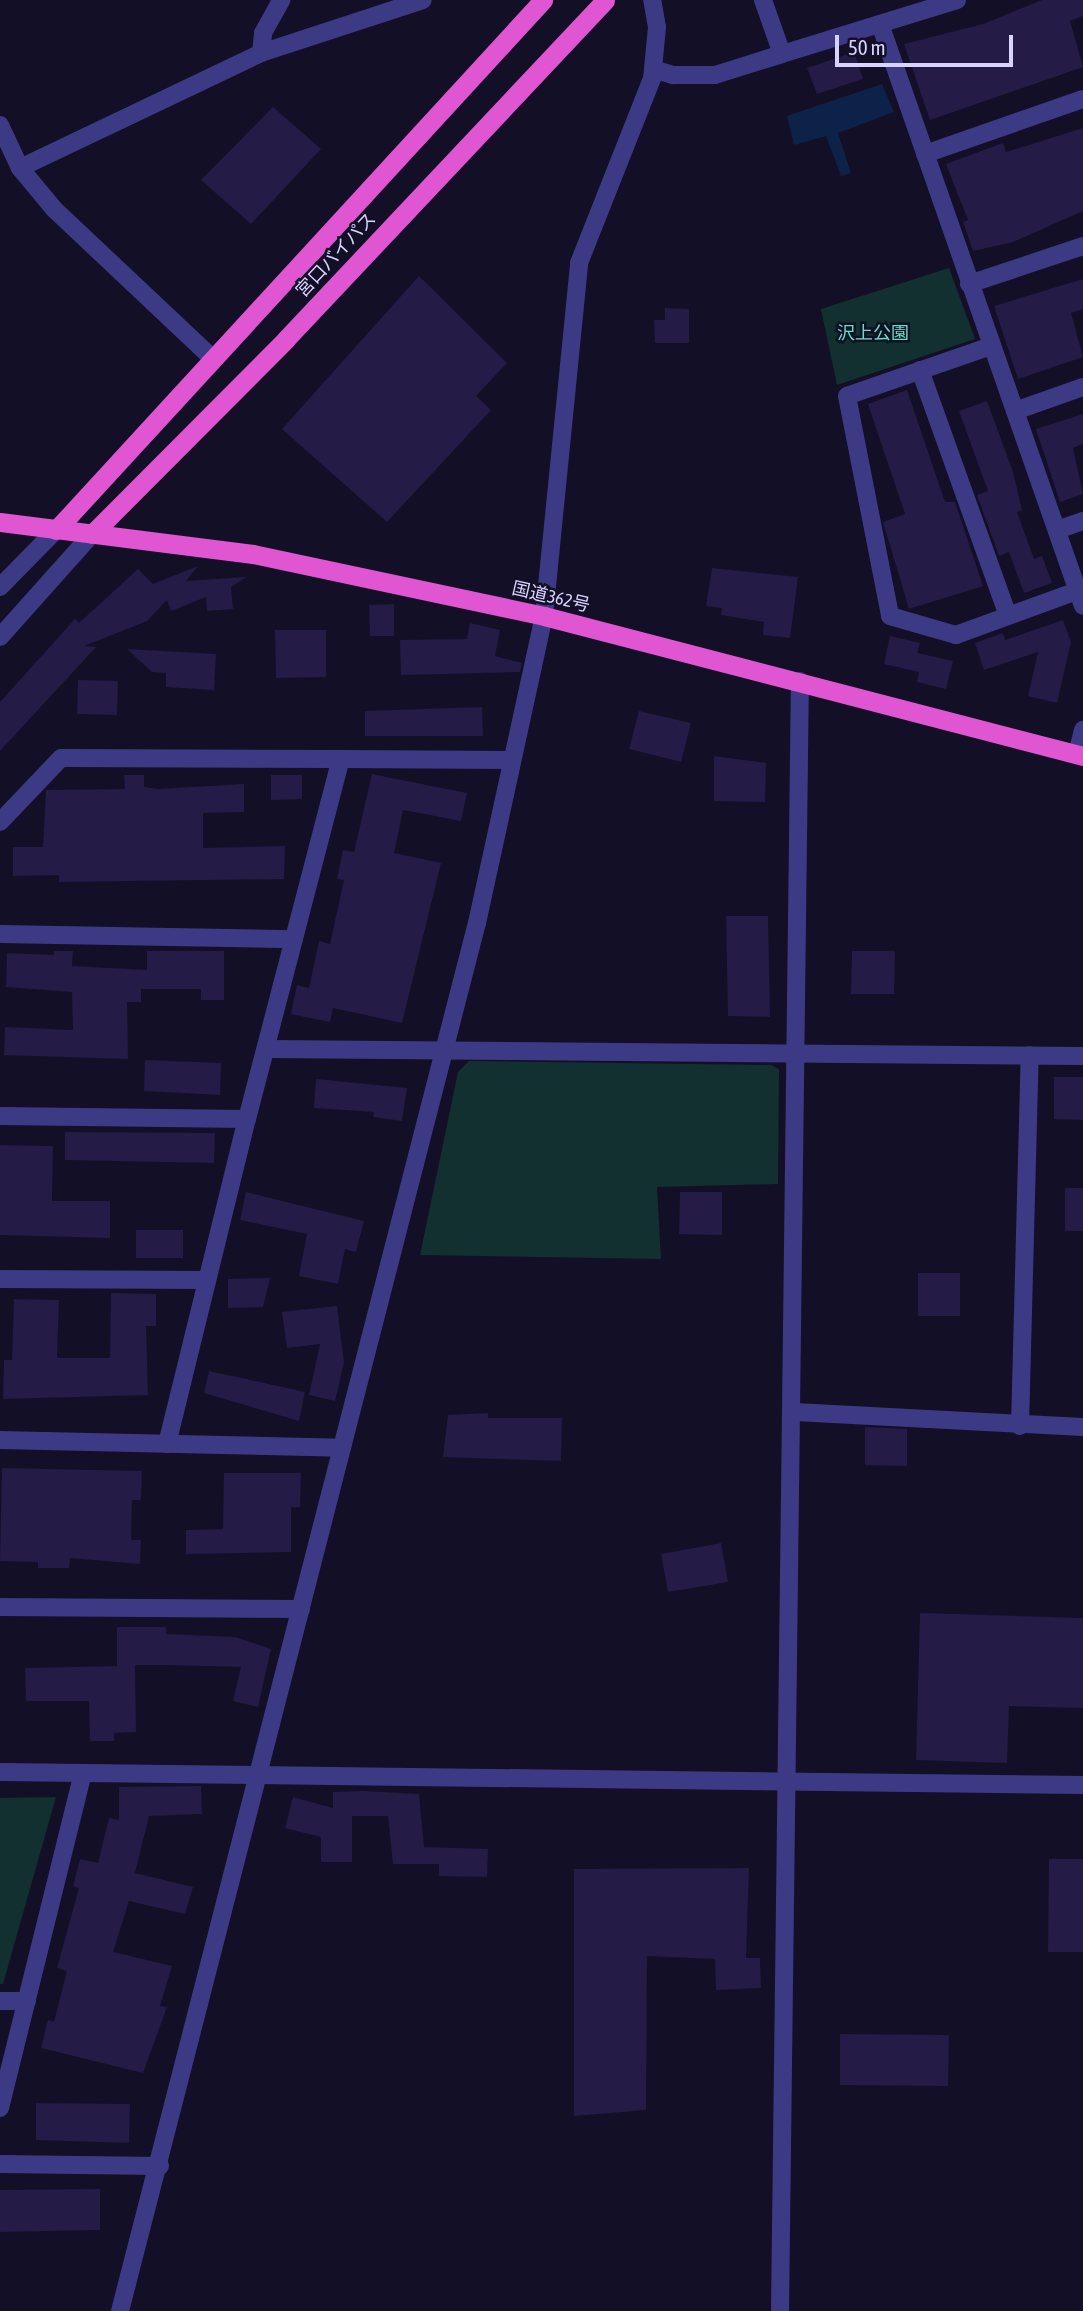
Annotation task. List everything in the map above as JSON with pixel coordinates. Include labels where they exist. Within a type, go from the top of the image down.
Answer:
[{"type":"highway","name":"宮口バイパス","points":[[56,530],[211,358],[543,0]]},
{"type":"highway","name":"宮口バイパス","points":[[92,534],[286,339],[605,0]]},
{"type":"highway","name":"国道362号","points":[[0,522],[253,554],[544,616],[1080,755]]},
{"type":"street","points":[[261,53],[262,33],[281,0]]},
{"type":"street","points":[[20,168],[261,53],[423,0]]},
{"type":"street","points":[[120,2311],[160,2166],[446,1050],[544,616],[579,263],[653,69],[657,27],[652,0]]},
{"type":"street","points":[[763,0],[782,54]]},
{"type":"street","points":[[653,69],[673,75],[715,75],[957,0]]},
{"type":"street","points":[[880,24],[1080,598],[1008,617],[956,635],[890,616],[848,396],[991,346]]},
{"type":"street","points":[[925,154],[1083,99]]},
{"type":"street","points":[[0,125],[20,168],[54,209],[211,358]]},
{"type":"street","points":[[969,284],[1083,246]]},
{"type":"street","points":[[920,370],[1008,617]]},
{"type":"street","points":[[1015,411],[1083,387]]},
{"type":"street","points":[[1058,530],[1083,521]]},
{"type":"street","points":[[0,587],[56,530]]},
{"type":"street","points":[[0,637],[92,534]]},
{"type":"street","points":[[780,2311],[795,1412],[800,681]]},
{"type":"street","points":[[1080,755],[1083,730]]},
{"type":"street","points":[[0,822],[61,758],[510,760]]},
{"type":"street","points":[[167,1444],[247,1119],[341,759]]},
{"type":"street","points":[[0,933],[294,939]]},
{"type":"street","points":[[267,1049],[1083,1056]]},
{"type":"street","points":[[1020,1426],[1030,1055]]},
{"type":"street","points":[[0,1116],[247,1119]]},
{"type":"street","points":[[0,1279],[207,1280]]},
{"type":"street","points":[[795,1412],[1020,1426],[1083,1427]]},
{"type":"street","points":[[0,1440],[342,1448]]},
{"type":"street","points":[[0,1607],[301,1609]]},
{"type":"street","points":[[0,1772],[1083,1785]]},
{"type":"street","points":[[0,2108],[83,1773]]},
{"type":"street","points":[[0,2001],[27,2001]]},
{"type":"street","points":[[0,2164],[160,2166]]},
{"type":"green space","name":"沢上公園","points":[[949,268],[975,339],[837,385],[821,309]]},
{"type":"green space","points":[[469,1061],[771,1065],[779,1069],[778,1184],[657,1187],[661,1259],[420,1255],[458,1072]]},
{"type":"green space","points":[[56,1797],[3,1984],[0,1984],[0,1798]]},
{"type":"water","points":[[882,84],[894,112],[838,133],[851,173],[841,176],[826,136],[794,145],[787,116]]},
{"type":"building","points":[[1042,0],[1083,0],[1083,16],[1070,21],[1083,67],[930,120],[904,44],[983,24]]},
{"type":"building","points":[[854,52],[863,79],[817,94],[807,68]]},
{"type":"building","points":[[273,107],[321,149],[251,224],[201,180]]},
{"type":"building","points":[[1083,128],[1083,211],[1013,242],[973,251],[963,222],[968,220],[946,164],[1003,143],[1006,152]]},
{"type":"building","points":[[419,276],[507,363],[476,396],[491,410],[387,522],[282,429]]},
{"type":"building","points":[[1083,279],[1083,309],[1071,313],[1083,357],[1018,379],[994,306]]},
{"type":"building","points":[[665,308],[689,309],[689,343],[655,343],[654,320],[665,320]]},
{"type":"building","points":[[907,390],[945,502],[955,502],[983,586],[909,609],[883,522],[905,514],[868,404]]},
{"type":"building","points":[[987,401],[1013,472],[1022,510],[1017,512],[1034,559],[1042,556],[1052,583],[1024,593],[1009,552],[999,556],[977,495],[988,491],[959,411]]},
{"type":"building","points":[[1083,414],[1083,444],[1073,448],[1083,494],[1060,502],[1036,429]]},
{"type":"building","points":[[198,566],[186,581],[246,577],[231,587],[233,609],[207,611],[206,597],[171,611],[167,600],[147,621],[84,646],[96,647],[0,751],[0,702],[75,619],[79,623],[138,569],[153,584]]},
{"type":"building","points":[[712,568],[798,577],[790,638],[763,635],[764,622],[721,615],[722,608],[706,606]]},
{"type":"building","points":[[394,604],[394,636],[370,636],[369,605]]},
{"type":"building","points":[[1063,620],[1071,642],[1057,703],[1028,696],[1038,652],[984,670],[975,643],[1003,633],[1005,640]]},
{"type":"building","points":[[470,623],[500,630],[495,656],[522,663],[520,672],[401,675],[400,640],[467,639]]},
{"type":"building","points":[[275,630],[326,630],[326,677],[276,678]]},
{"type":"building","points":[[890,636],[920,643],[917,653],[953,661],[946,689],[917,682],[919,672],[884,664]]},
{"type":"building","points":[[127,649],[216,654],[214,690],[166,687],[166,673],[152,672]]},
{"type":"building","points":[[78,680],[118,681],[117,715],[77,714]]},
{"type":"building","points":[[482,707],[483,736],[365,736],[365,711]]},
{"type":"building","points":[[639,711],[691,723],[681,762],[629,749]]},
{"type":"building","points":[[714,756],[766,763],[765,802],[714,801]]},
{"type":"building","points":[[372,774],[467,793],[461,821],[403,810],[394,853],[441,863],[402,1023],[333,1008],[330,1022],[291,1014],[297,985],[309,988],[319,941],[330,944],[344,880],[337,879],[343,850],[354,852]]},
{"type":"building","points":[[124,775],[144,775],[144,787],[158,789],[244,784],[244,812],[203,813],[203,848],[285,846],[284,879],[59,882],[59,875],[13,876],[13,847],[43,847],[46,790],[125,789]]},
{"type":"building","points":[[271,775],[302,775],[302,799],[271,800]]},
{"type":"building","points":[[726,916],[768,916],[770,1017],[728,1016]]},
{"type":"building","points":[[54,951],[73,951],[72,966],[147,970],[147,951],[224,951],[224,1000],[201,1000],[201,989],[141,989],[141,1002],[127,1002],[128,1059],[4,1055],[5,1027],[73,1030],[72,992],[6,987],[7,953],[54,955]]},
{"type":"building","points":[[852,951],[895,951],[894,994],[851,994]]},
{"type":"building","points":[[145,1060],[221,1063],[220,1095],[144,1091]]},
{"type":"building","points":[[1054,1077],[1083,1077],[1083,1120],[1054,1119]]},
{"type":"building","points":[[316,1079],[407,1088],[402,1121],[373,1117],[374,1112],[314,1108]]},
{"type":"building","points":[[65,1132],[215,1133],[214,1163],[65,1160]]},
{"type":"building","points":[[0,1145],[53,1146],[52,1201],[110,1201],[110,1238],[0,1235]]},
{"type":"building","points":[[1065,1188],[1083,1188],[1083,1231],[1065,1231]]},
{"type":"building","points":[[246,1192],[364,1221],[356,1252],[345,1249],[338,1284],[299,1276],[307,1234],[240,1220]]},
{"type":"building","points":[[680,1192],[722,1192],[722,1235],[679,1234]]},
{"type":"building","points":[[136,1230],[183,1230],[183,1258],[136,1258]]},
{"type":"building","points":[[918,1273],[960,1273],[960,1316],[918,1316]]},
{"type":"building","points":[[270,1278],[263,1307],[228,1308],[228,1279]]},
{"type":"building","points":[[111,1293],[156,1294],[156,1326],[146,1326],[148,1395],[3,1399],[4,1360],[12,1360],[14,1299],[59,1300],[57,1358],[110,1358]]},
{"type":"building","points":[[337,1306],[344,1362],[335,1401],[309,1395],[320,1344],[287,1348],[282,1312]]},
{"type":"building","points":[[209,1371],[305,1392],[299,1421],[204,1393]]},
{"type":"building","points":[[488,1413],[488,1418],[562,1418],[561,1461],[443,1457],[448,1415]]},
{"type":"building","points":[[865,1427],[907,1429],[907,1466],[865,1465]]},
{"type":"building","points":[[2,1468],[142,1471],[141,1500],[132,1500],[131,1540],[141,1540],[140,1564],[70,1558],[69,1568],[38,1568],[38,1562],[0,1561]]},
{"type":"building","points":[[224,1473],[301,1473],[300,1507],[291,1507],[291,1552],[186,1554],[186,1530],[223,1529]]},
{"type":"building","points":[[721,1543],[728,1582],[668,1592],[661,1554]]},
{"type":"building","points":[[920,1613],[1083,1618],[1083,1708],[1009,1706],[1007,1763],[916,1760]]},
{"type":"building","points":[[117,1627],[166,1627],[166,1634],[235,1637],[271,1649],[258,1707],[233,1701],[241,1667],[168,1665],[135,1665],[136,1732],[114,1733],[114,1741],[90,1741],[89,1701],[26,1701],[25,1668],[117,1666]]},
{"type":"building","points":[[201,1786],[202,1814],[149,1816],[135,1873],[193,1887],[185,1914],[129,1901],[113,1952],[172,1966],[160,2006],[167,2007],[143,2073],[41,2048],[48,2020],[54,2022],[67,1971],[57,1968],[79,1888],[73,1886],[80,1859],[98,1863],[109,1818],[119,1820],[119,1787]]},
{"type":"building","points":[[333,1792],[419,1794],[424,1847],[488,1849],[487,1877],[439,1876],[439,1864],[393,1864],[388,1816],[352,1816],[352,1862],[321,1862],[321,1837],[285,1828],[293,1797],[333,1808]]},
{"type":"building","points":[[1049,1859],[1083,1859],[1083,1952],[1048,1952]]},
{"type":"building","points":[[749,1868],[746,1958],[760,1958],[761,1988],[716,1990],[715,1959],[647,1956],[646,2110],[574,2116],[574,1869]]},
{"type":"building","points":[[840,2034],[949,2035],[948,2086],[840,2085]]},
{"type":"building","points":[[36,2103],[130,2104],[129,2143],[36,2140]]},
{"type":"building","points":[[100,2189],[100,2230],[0,2232],[0,2190]]}]
